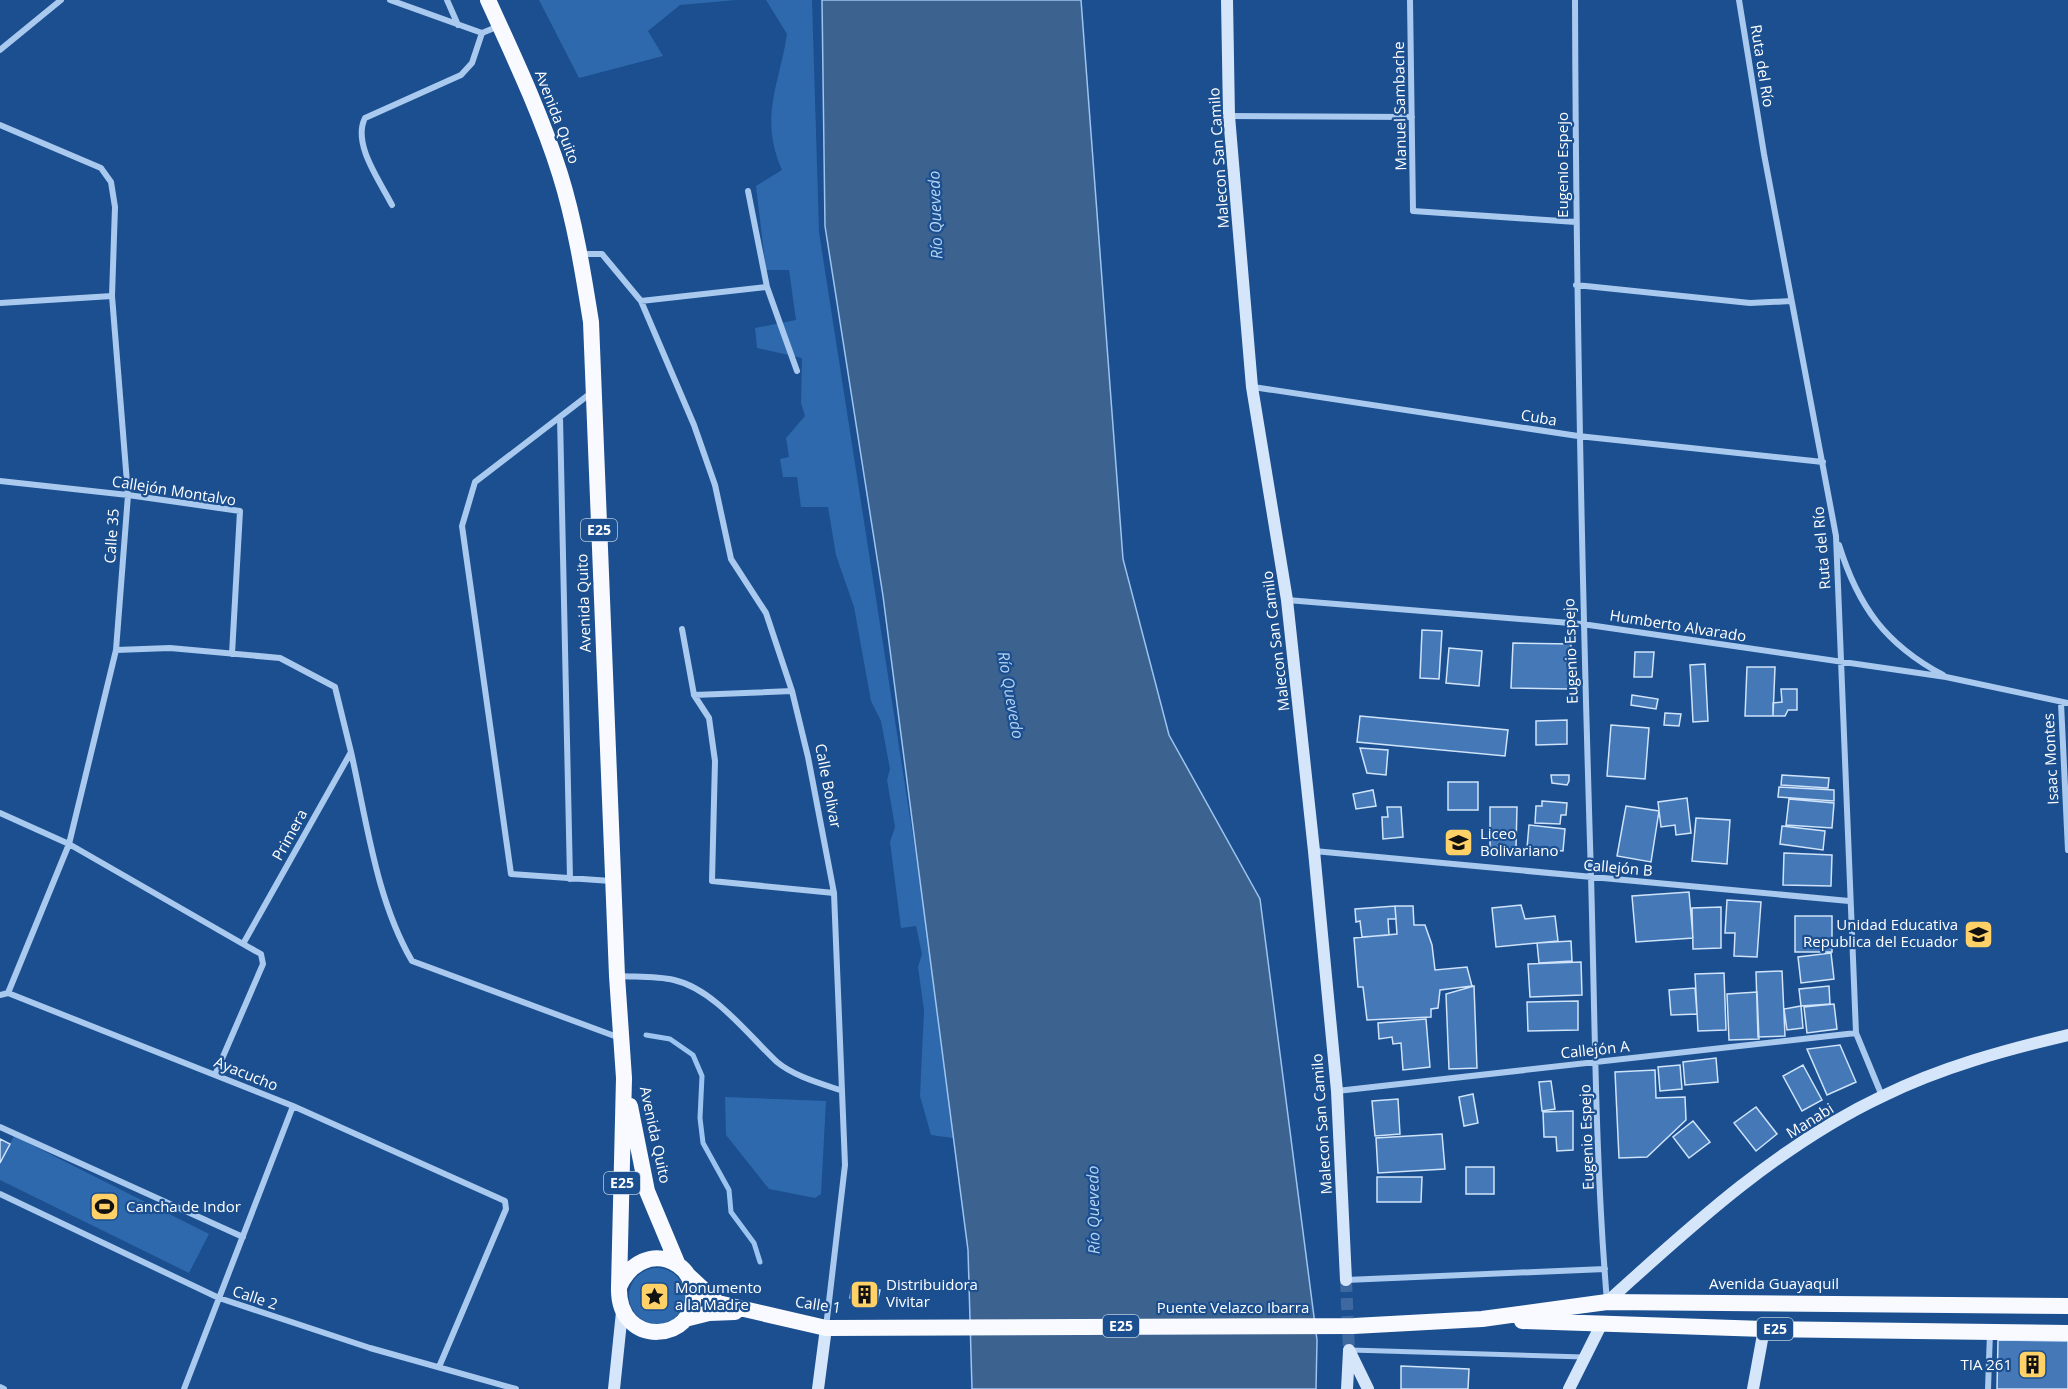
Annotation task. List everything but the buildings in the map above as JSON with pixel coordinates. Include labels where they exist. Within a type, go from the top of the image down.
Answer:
[{"type":"highway","name":"Avenida Quito","points":[[488,0],[535,106],[560,174],[581,254],[591,322],[617,976],[624,1078],[619,1287]]},
{"type":"highway","name":"Avenida Quito","points":[[624,1078],[647,1191],[683,1270]]},
{"type":"highway","points":[[619,1287],[624,1276],[633,1266],[644,1260],[668,1260],[683,1270]]},
{"type":"highway","name":"Calle 1","points":[[683,1270],[718,1303],[826,1328],[915,1326]]},
{"type":"highway","name":"E25","points":[[619,1287],[622,1312],[630,1323],[653,1333],[676,1327],[685,1319],[693,1297],[683,1270]]},
{"type":"highway","name":"Avenida Guayaquil","points":[[1407,1324],[1482,1319],[1607,1302],[2068,1306]]},
{"type":"highway","name":"Calle 1","points":[[685,1319],[709,1313],[754,1311]]},
{"type":"highway","name":"Avenida Guayaquil","points":[[1482,1319],[1764,1329],[2068,1333]]},
{"type":"highway","name":"Puente Velazco Ibarra","points":[[915,1326],[1407,1324]]},
{"type":"main road","name":"Malecon San Camilo","points":[[1227,0],[1229,116],[1252,387],[1287,600],[1314,851],[1337,1091],[1346,1280]]},
{"type":"main road","name":"Manabi","points":[[1607,1302],[1764,1168],[1882,1096],[1995,1053],[2068,1035]]},
{"type":"main road","points":[[614,1389],[622,1312]]},
{"type":"main road","points":[[1569,1389],[1601,1325]]},
{"type":"main road","name":"Calle Bolivar","points":[[818,1389],[826,1328]]},
{"type":"main road","points":[[1753,1389],[1764,1329]]},
{"type":"main road","points":[[1347,1389],[1349,1350]]},
{"type":"main road","points":[[1349,1350],[1368,1389]]},
{"type":"street","points":[[0,50],[62,0]]},
{"type":"street","points":[[390,0],[482,33],[500,26]]},
{"type":"street","points":[[447,0],[458,25]]},
{"type":"street","name":"Manuel Sambache","points":[[1410,0],[1413,211],[1575,222]]},
{"type":"street","name":"Eugenio Espejo","points":[[1575,0],[1575,222],[1582,624],[1596,1062],[1607,1302]]},
{"type":"street","name":"Ruta del Río","points":[[1739,0],[1791,301],[1836,536],[1856,1033],[1882,1096]]},
{"type":"street","points":[[392,205],[362,144],[360,128],[365,118],[461,75],[472,63],[482,33]]},
{"type":"street","points":[[1229,116],[1412,117]]},
{"type":"street","name":"Calle 35","points":[[0,125],[101,168],[111,182],[115,207],[112,296],[128,495],[116,651],[69,844],[8,993]]},
{"type":"street","points":[[748,191],[767,287],[797,371]]},
{"type":"street","name":"Calle Bolivar","points":[[581,254],[602,254],[641,302],[708,465],[731,559],[766,613],[792,691],[808,757],[834,893],[840,1090],[845,1165],[826,1328]]},
{"type":"street","points":[[1576,285],[1750,303],[1791,301]]},
{"type":"street","points":[[641,302],[767,287]]},
{"type":"street","points":[[0,303],[112,296]]},
{"type":"street","name":"Cuba","points":[[1252,387],[1578,436],[1823,462]]},
{"type":"street","points":[[594,391],[475,482],[462,526],[511,874],[614,881]]},
{"type":"street","points":[[560,417],[570,879]]},
{"type":"street","name":"Callejón Montalvo","points":[[0,481],[128,495],[240,511],[232,654]]},
{"type":"street","points":[[1836,536],[1859,597],[1875,621],[1914,660],[1946,677]]},
{"type":"street","name":"Humberto Alvarado","points":[[1287,600],[1582,624],[1946,677],[2064,703]]},
{"type":"street","points":[[682,629],[693,695],[709,718],[715,760],[712,881],[834,893]]},
{"type":"street","points":[[116,651],[170,648],[280,658],[335,687],[387,906],[399,938],[412,961],[622,1039]]},
{"type":"street","points":[[693,695],[792,691]]},
{"type":"street","name":"Isaac Montes","points":[[2064,703],[2068,850]]},
{"type":"street","name":"Primera","points":[[243,944],[351,752]]},
{"type":"street","points":[[0,813],[69,844],[261,954],[263,964],[215,1075]]},
{"type":"street","name":"Callejón B","points":[[1314,851],[1849,901]]},
{"type":"street","points":[[617,976],[675,980],[694,989],[731,1014],[779,1063],[808,1079],[840,1090]]},
{"type":"street","points":[[0,994],[8,993]]},
{"type":"street","name":"Ayacucho","points":[[8,993],[293,1106],[184,1389]]},
{"type":"street","name":"Callejón A","points":[[1337,1091],[1856,1033]]},
{"type":"street","points":[[293,1106],[505,1201],[506,1209],[439,1367]]},
{"type":"street","points":[[0,1127],[243,1237]]},
{"type":"street","name":"Calle 2","points":[[0,1194],[219,1298],[516,1389]]},
{"type":"street","points":[[1346,1280],[1605,1269]]},
{"type":"street","points":[[1988,1389],[1990,1331]]},
{"type":"street","points":[[1349,1350],[1585,1357]]},
{"type":"street","points":[[0,1387],[4,1389]]},
{"type":"shaded area","points":[[539,0],[736,0],[680,5],[648,31],[663,56],[579,78]]},
{"type":"shaded area","points":[[766,0],[812,0],[819,232],[960,1139],[931,1135],[920,1096],[924,1010],[918,967],[922,954],[916,926],[901,928],[890,842],[895,827],[887,780],[890,769],[881,721],[871,701],[854,607],[836,555],[828,507],[801,507],[797,477],[783,477],[780,459],[789,457],[786,438],[805,416],[801,403],[802,358],[757,348],[755,328],[796,320],[789,270],[766,270],[756,186],[782,170],[775,151],[771,118],[787,34]]},
{"type":"shaded area","points":[[725,1097],[826,1101],[821,1194],[815,1198],[769,1189],[726,1135]]},
{"type":"shaded area","points":[[14,1136],[209,1234],[189,1273],[0,1180],[0,1163]]},
{"type":"shaded area","points":[[657,1268],[672,1273],[680,1281],[685,1296],[680,1311],[672,1319],[657,1324],[642,1319],[634,1311],[629,1296],[634,1281],[642,1273]]},
{"type":"water","name":"Río Quevedo","points":[[822,0],[1081,0],[1123,559],[1169,735],[1260,899],[1317,1340],[1316,1389],[972,1389],[968,1250],[883,596],[825,226]]},
{"type":"waterway","points":[[646,1035],[670,1039],[693,1055],[702,1076],[700,1118],[703,1143],[729,1190],[731,1212],[754,1243],[760,1262]]},
{"type":"tunnel","points":[[1346,1280],[1349,1350]]},
{"type":"place","name":"Liceo Bolivariano","points":[[1459,843]]},
{"type":"place","name":"Unidad Educativa Republica del Ecuador","points":[[1979,934]]},
{"type":"place","name":"Cancha de Indor","points":[[105,1207]]},
{"type":"place","name":"Distribuidora Vivitar","points":[[865,1294]]},
{"type":"place","name":"Monumento a la Madre","points":[[654,1297]]},
{"type":"place","name":"TIA 261","points":[[2033,1365]]}]
